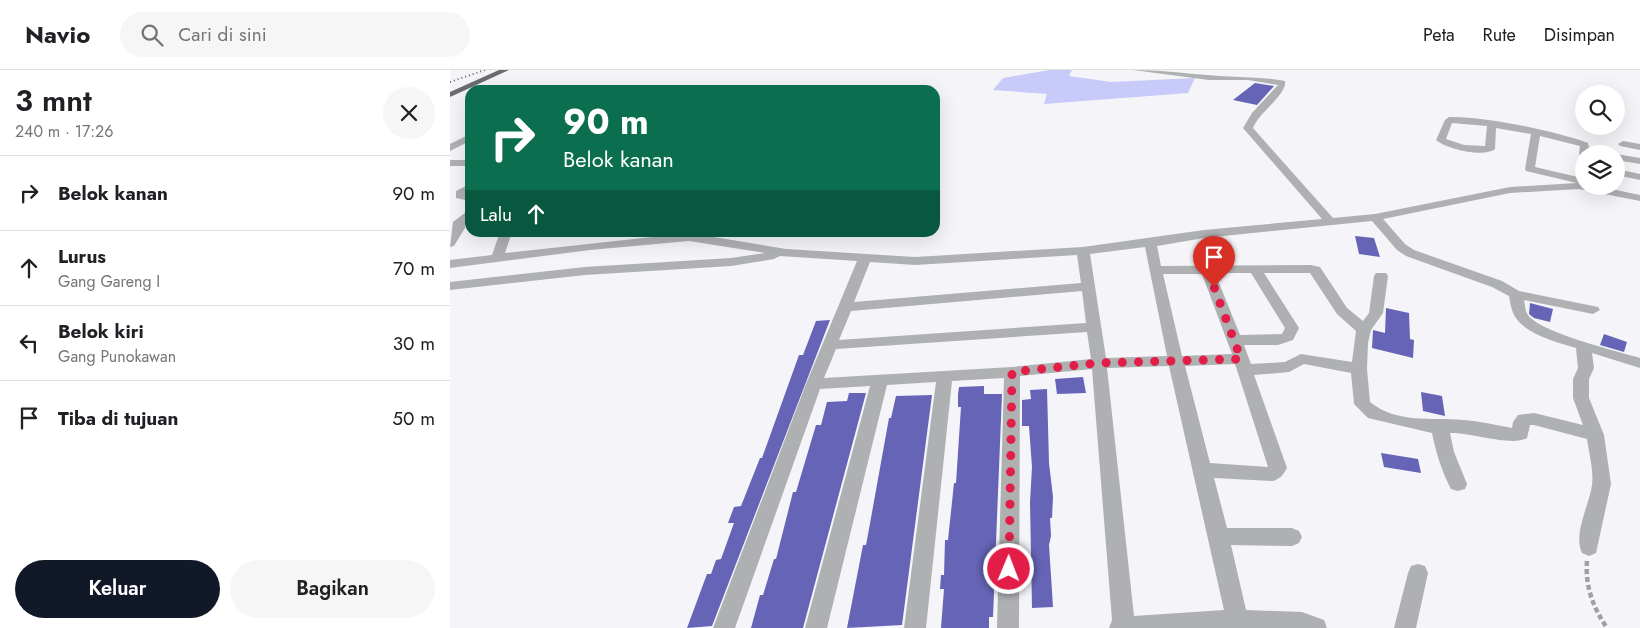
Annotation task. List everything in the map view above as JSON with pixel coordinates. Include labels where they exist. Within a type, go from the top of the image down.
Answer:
[{"type":"highway","points":[[484,85],[509,71]]},
{"type":"highway","points":[[475,85],[509,71]]},
{"type":"highway","points":[[450,95],[465,89]]},
{"type":"highway","points":[[450,102],[465,94]]},
{"type":"street","points":[[1137,70],[1209,78],[1248,78],[1282,84],[1280,89],[1254,113],[1248,128],[1330,221]]},
{"type":"street","points":[[1492,125],[1490,149],[1446,143],[1441,140],[1449,120],[1452,118],[1492,125],[1536,133],[1582,143],[1582,145]]},
{"type":"street","points":[[1536,133],[1530,169],[1575,182]]},
{"type":"street","points":[[450,148],[465,140]]},
{"type":"street","points":[[1623,144],[1640,147]]},
{"type":"street","points":[[1625,159],[1640,162]]},
{"type":"street","points":[[450,163],[465,163]]},
{"type":"street","points":[[1625,174],[1640,177]]},
{"type":"street","points":[[701,237],[786,254],[889,261],[1082,251],[1204,234],[1375,217],[1510,190],[1575,183]]},
{"type":"street","points":[[465,190],[460,193],[460,196],[465,197]]},
{"type":"street","points":[[1625,194],[1640,198]]},
{"type":"street","points":[[450,217],[465,214]]},
{"type":"street","points":[[450,243],[459,228],[459,222],[465,217]]},
{"type":"street","points":[[1375,217],[1401,247],[1410,252],[1497,284],[1515,294],[1593,310]]},
{"type":"street","points":[[498,257],[504,237]]},
{"type":"street","points":[[450,264],[672,237]]},
{"type":"street","points":[[1150,243],[1176,362],[1220,536],[1237,620]]},
{"type":"street","points":[[1082,251],[1099,363],[1123,627],[1237,620],[1302,622],[1316,628]]},
{"type":"street","points":[[450,286],[585,271],[731,262],[786,254]]},
{"type":"street","points":[[724,628],[814,384],[864,258]]},
{"type":"street","points":[[1203,470],[1273,474],[1278,468],[1243,364],[1207,269]]},
{"type":"street","points":[[1234,340],[1278,340],[1288,337],[1292,328],[1255,269]]},
{"type":"street","points":[[1155,270],[1315,270],[1342,311],[1364,330]]},
{"type":"street","points":[[1381,276],[1376,313],[1364,330],[1361,343],[1359,369],[1360,397],[1366,409],[1386,418],[1440,428],[1462,426],[1518,435],[1521,433],[1521,422],[1524,419],[1534,419],[1595,435]]},
{"type":"street","points":[[845,307],[1087,287]]},
{"type":"street","points":[[1515,294],[1520,312],[1524,318],[1543,330],[1640,363]]},
{"type":"street","points":[[830,345],[1094,327]]},
{"type":"street","points":[[1583,344],[1586,368],[1581,379],[1581,398],[1595,435],[1602,484],[1588,547]]},
{"type":"street","points":[[814,384],[1012,372],[1099,363],[1176,362],[1289,367],[1296,365],[1301,359],[1311,359],[1359,369]]},
{"type":"street","points":[[1008,628],[1012,372]]},
{"type":"street","points":[[915,628],[945,376]]},
{"type":"street","points":[[816,628],[880,380]]},
{"type":"street","points":[[1440,428],[1445,452],[1458,484]]},
{"type":"street","points":[[1220,536],[1292,537]]},
{"type":"street","points":[[1405,628],[1418,573]]},
{"type":"path","points":[[1588,547],[1585,571],[1589,594],[1596,612],[1607,628]]},
{"type":"shaded area","points":[[1050,70],[1072,70],[1069,76],[1111,82],[1195,78],[1188,93],[1044,104],[1047,94],[993,90],[1003,78]]},
{"type":"building","points":[[1255,83],[1274,86],[1257,105],[1233,100]]},
{"type":"building","points":[[1355,236],[1374,238],[1380,257],[1359,254]]},
{"type":"building","points":[[1530,303],[1553,309],[1550,322],[1534,318],[1529,314]]},
{"type":"building","points":[[1386,308],[1409,313],[1410,339],[1414,340],[1413,358],[1372,348],[1373,330],[1385,333]]},
{"type":"building","points":[[830,320],[712,626],[687,628],[707,574],[711,574],[716,560],[721,559],[734,523],[728,523],[734,507],[741,506],[760,458],[762,458],[799,355],[803,355],[816,321]]},
{"type":"building","points":[[1604,334],[1627,342],[1624,352],[1600,345]]},
{"type":"building","points":[[1083,377],[1086,393],[1057,394],[1055,379]]},
{"type":"building","points":[[984,386],[984,394],[1002,394],[993,617],[989,617],[989,628],[941,628],[944,589],[940,589],[941,575],[944,575],[945,540],[948,540],[954,483],[956,483],[961,407],[958,407],[959,387]]},
{"type":"building","points":[[1047,389],[1049,463],[1053,497],[1049,545],[1053,607],[1032,608],[1030,502],[1032,467],[1029,426],[1022,426],[1022,400],[1031,399],[1030,390]]},
{"type":"building","points":[[1421,392],[1442,396],[1445,416],[1423,411]]},
{"type":"building","points":[[849,393],[866,393],[803,628],[751,628],[760,595],[763,595],[774,559],[776,559],[793,492],[796,492],[816,425],[821,425],[827,402],[847,401]]},
{"type":"building","points":[[932,395],[902,625],[847,628],[863,545],[866,545],[889,418],[891,418],[896,396]]},
{"type":"building","points":[[1381,453],[1418,459],[1421,473],[1384,467]]},
{"type":"railway","points":[[450,82],[485,70]]},
{"type":"route","points":[[1009,569],[1012,372],[1099,363],[1241,359],[1214,287]]}]
